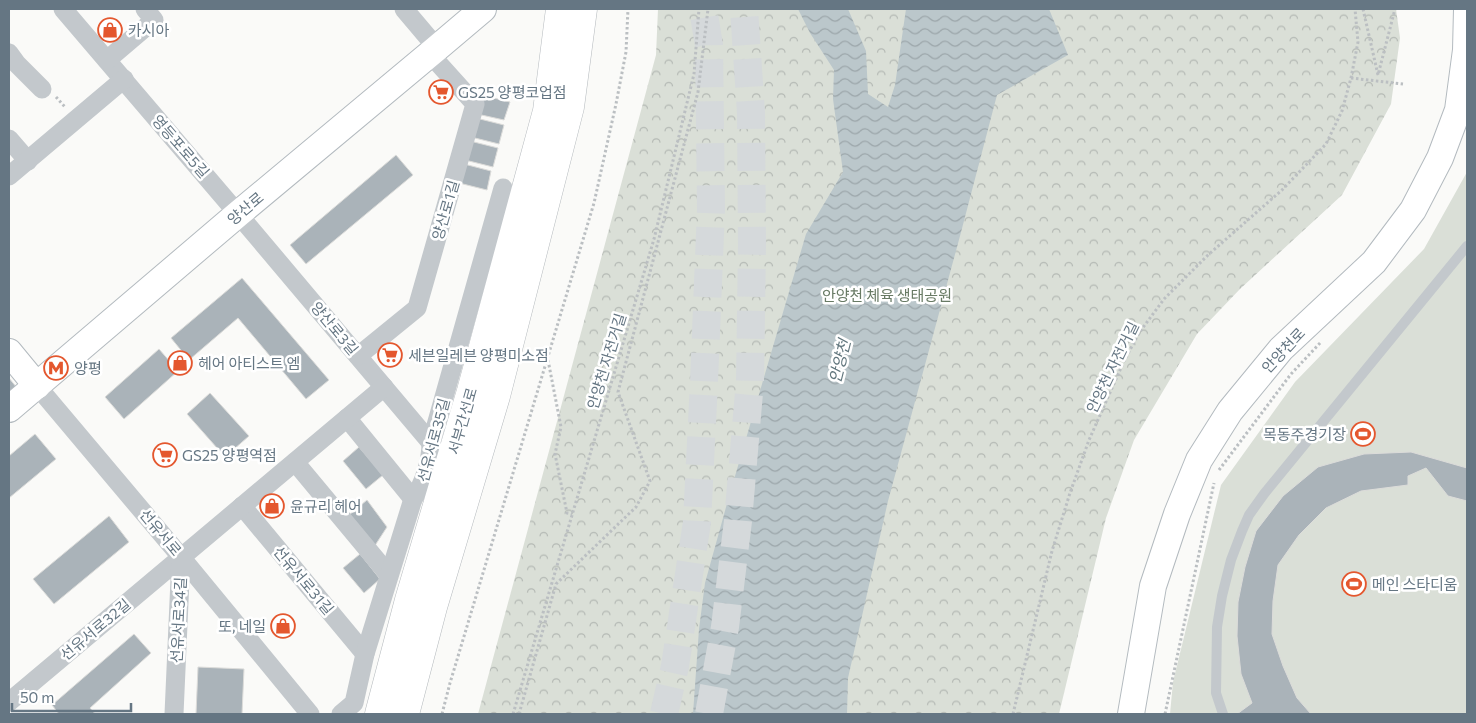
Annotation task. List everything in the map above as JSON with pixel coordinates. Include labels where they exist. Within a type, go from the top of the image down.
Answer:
[{"type":"main road","name":"양산로","points":[[9,409],[483,9]]},
{"type":"main road","name":"서부간선로","points":[[379,714],[409,600],[470,391],[547,111],[560,9]]},
{"type":"main road","name":"서부간선로","points":[[405,714],[433,607],[496,396],[568,116],[583,9]]},
{"type":"main road","name":"안양천로","points":[[1131,714],[1153,586],[1177,514],[1199,460],[1230,411],[1281,349],[1374,262],[1413,210],[1440,158],[1458,110],[1466,50],[1467,9]]},
{"type":"main road","name":"선유서로","points":[[9,352],[37,386]]},
{"type":"street","name":"영등포로5길","points":[[64,9],[238,214]]},
{"type":"street","points":[[404,9],[434,51]]},
{"type":"street","points":[[107,60],[150,14]]},
{"type":"street","name":"양산로1길","points":[[358,356],[417,308],[475,104],[434,51]]},
{"type":"street","points":[[9,53],[17,64],[42,89]]},
{"type":"street","points":[[9,176],[124,79]]},
{"type":"street","points":[[9,139],[28,161]]},
{"type":"street","name":"선유서로35길","points":[[341,714],[354,703],[366,654],[413,499],[419,491],[431,454],[431,443],[503,188]]},
{"type":"street","name":"양산로3길","points":[[238,214],[431,443]]},
{"type":"street","name":"선유서로","points":[[37,386],[310,714]]},
{"type":"street","points":[[181,557],[384,387]]},
{"type":"street","points":[[347,418],[413,499]]},
{"type":"street","points":[[295,462],[390,575]]},
{"type":"street","name":"선유서로31길","points":[[242,506],[366,654]]},
{"type":"street","name":"선유서로32길","points":[[9,702],[181,557]]},
{"type":"street","name":"선유서로34길","points":[[174,714],[181,557]]},
{"type":"street","points":[[9,706],[16,714]]},
{"type":"lane","points":[[1223,714],[1216,693],[1217,627],[1231,560],[1249,515],[1264,494],[1467,246]]},
{"type":"path","points":[[442,714],[594,203],[626,52],[628,9]]},
{"type":"path","name":"안양천 자전거길","points":[[512,714],[654,239],[694,74],[699,9]]},
{"type":"path","points":[[519,714],[556,584],[636,507],[650,481],[618,392],[698,92],[708,9]]},
{"type":"path","name":"안양천 자전거길","points":[[1013,714],[1052,551],[1070,493],[1089,440],[1124,361],[1139,333],[1164,299],[1208,254],[1282,190],[1326,144],[1342,111],[1351,78],[1358,42],[1355,9]]},
{"type":"path","points":[[1363,9],[1378,75],[1395,9]]},
{"type":"path","points":[[1351,78],[1403,84]]},
{"type":"path","points":[[42,89],[53,94],[76,120]]},
{"type":"path","points":[[1165,714],[1215,475],[1291,374],[1324,340]]},
{"type":"path","points":[[547,360],[561,427],[555,454],[567,513],[572,514]]},
{"type":"green space","name":"안양천 체육 생태공원","points":[[658,9],[1396,9],[1400,38],[1391,104],[1342,195],[1240,289],[1197,334],[1134,440],[1106,518],[1059,714],[478,714],[656,55]]},
{"type":"green space","name":"목동주경기장","points":[[1467,172],[1467,714],[1170,714],[1173,682],[1221,485],[1295,382],[1424,249]]},
{"type":"water","name":"안양천","points":[[798,9],[848,9],[866,51],[868,94],[888,107],[895,85],[906,9],[1049,9],[1068,55],[997,95],[888,501],[848,678],[847,714],[693,714],[699,629],[705,583],[806,234],[843,172],[833,99],[834,70],[810,33]]},
{"type":"building","points":[[482,95],[510,102],[504,120],[477,114]]},
{"type":"building","points":[[476,118],[504,125],[499,144],[471,137]]},
{"type":"building","points":[[470,141],[498,148],[493,167],[465,160]]},
{"type":"building","points":[[396,155],[413,175],[306,264],[290,245]]},
{"type":"building","points":[[464,164],[491,171],[487,190],[459,183]]},
{"type":"building","points":[[242,278],[329,380],[306,399],[238,318],[189,360],[171,338]]},
{"type":"building","points":[[159,349],[178,371],[124,419],[105,397]]},
{"type":"building","points":[[9,378],[17,388],[9,395]]},
{"type":"building","points":[[210,393],[249,436],[225,457],[187,414]]},
{"type":"building","points":[[35,434],[56,459],[9,498],[9,456]]},
{"type":"building","points":[[359,447],[383,475],[366,489],[343,461]]},
{"type":"building","points":[[1411,452],[1467,468],[1467,501],[1448,496],[1426,468],[1408,476],[1408,485],[1361,491],[1326,508],[1299,535],[1278,565],[1273,601],[1272,634],[1297,698],[1311,714],[1237,714],[1252,703],[1241,674],[1237,636],[1238,602],[1245,567],[1256,531],[1283,496],[1318,467],[1364,454]]},
{"type":"building","points":[[367,500],[387,527],[374,547],[349,515]]},
{"type":"building","points":[[109,516],[129,542],[54,604],[33,579]]},
{"type":"building","points":[[360,554],[380,579],[364,593],[343,568]]},
{"type":"building","points":[[134,634],[151,653],[90,708],[95,714],[59,714],[52,705]]},
{"type":"building","points":[[198,667],[244,669],[242,714],[196,714]]},
{"type":"tunnel","points":[[664,714],[675,666],[697,522],[711,209],[709,45],[703,9]]},
{"type":"tunnel","points":[[709,714],[725,627],[738,521],[750,381],[751,113],[744,9]]},
{"type":"place","name":"카시아","points":[[110,30]]},
{"type":"place","name":"GS25 양평코업점","points":[[441,92]]},
{"type":"place","name":"세븐일레븐 양평미소점","points":[[390,355]]},
{"type":"place","name":"헤어 아티스트 엠","points":[[180,363]]},
{"type":"place","name":"양평","points":[[56,368]]},
{"type":"place","name":"목동주경기장","points":[[1363,434]]},
{"type":"place","name":"GS25 양평역점","points":[[165,455]]},
{"type":"place","name":"윤규리 헤어","points":[[272,506]]},
{"type":"place","name":"메인 스타디움","points":[[1354,584]]},
{"type":"place","name":"또, 네일","points":[[283,626]]}]
